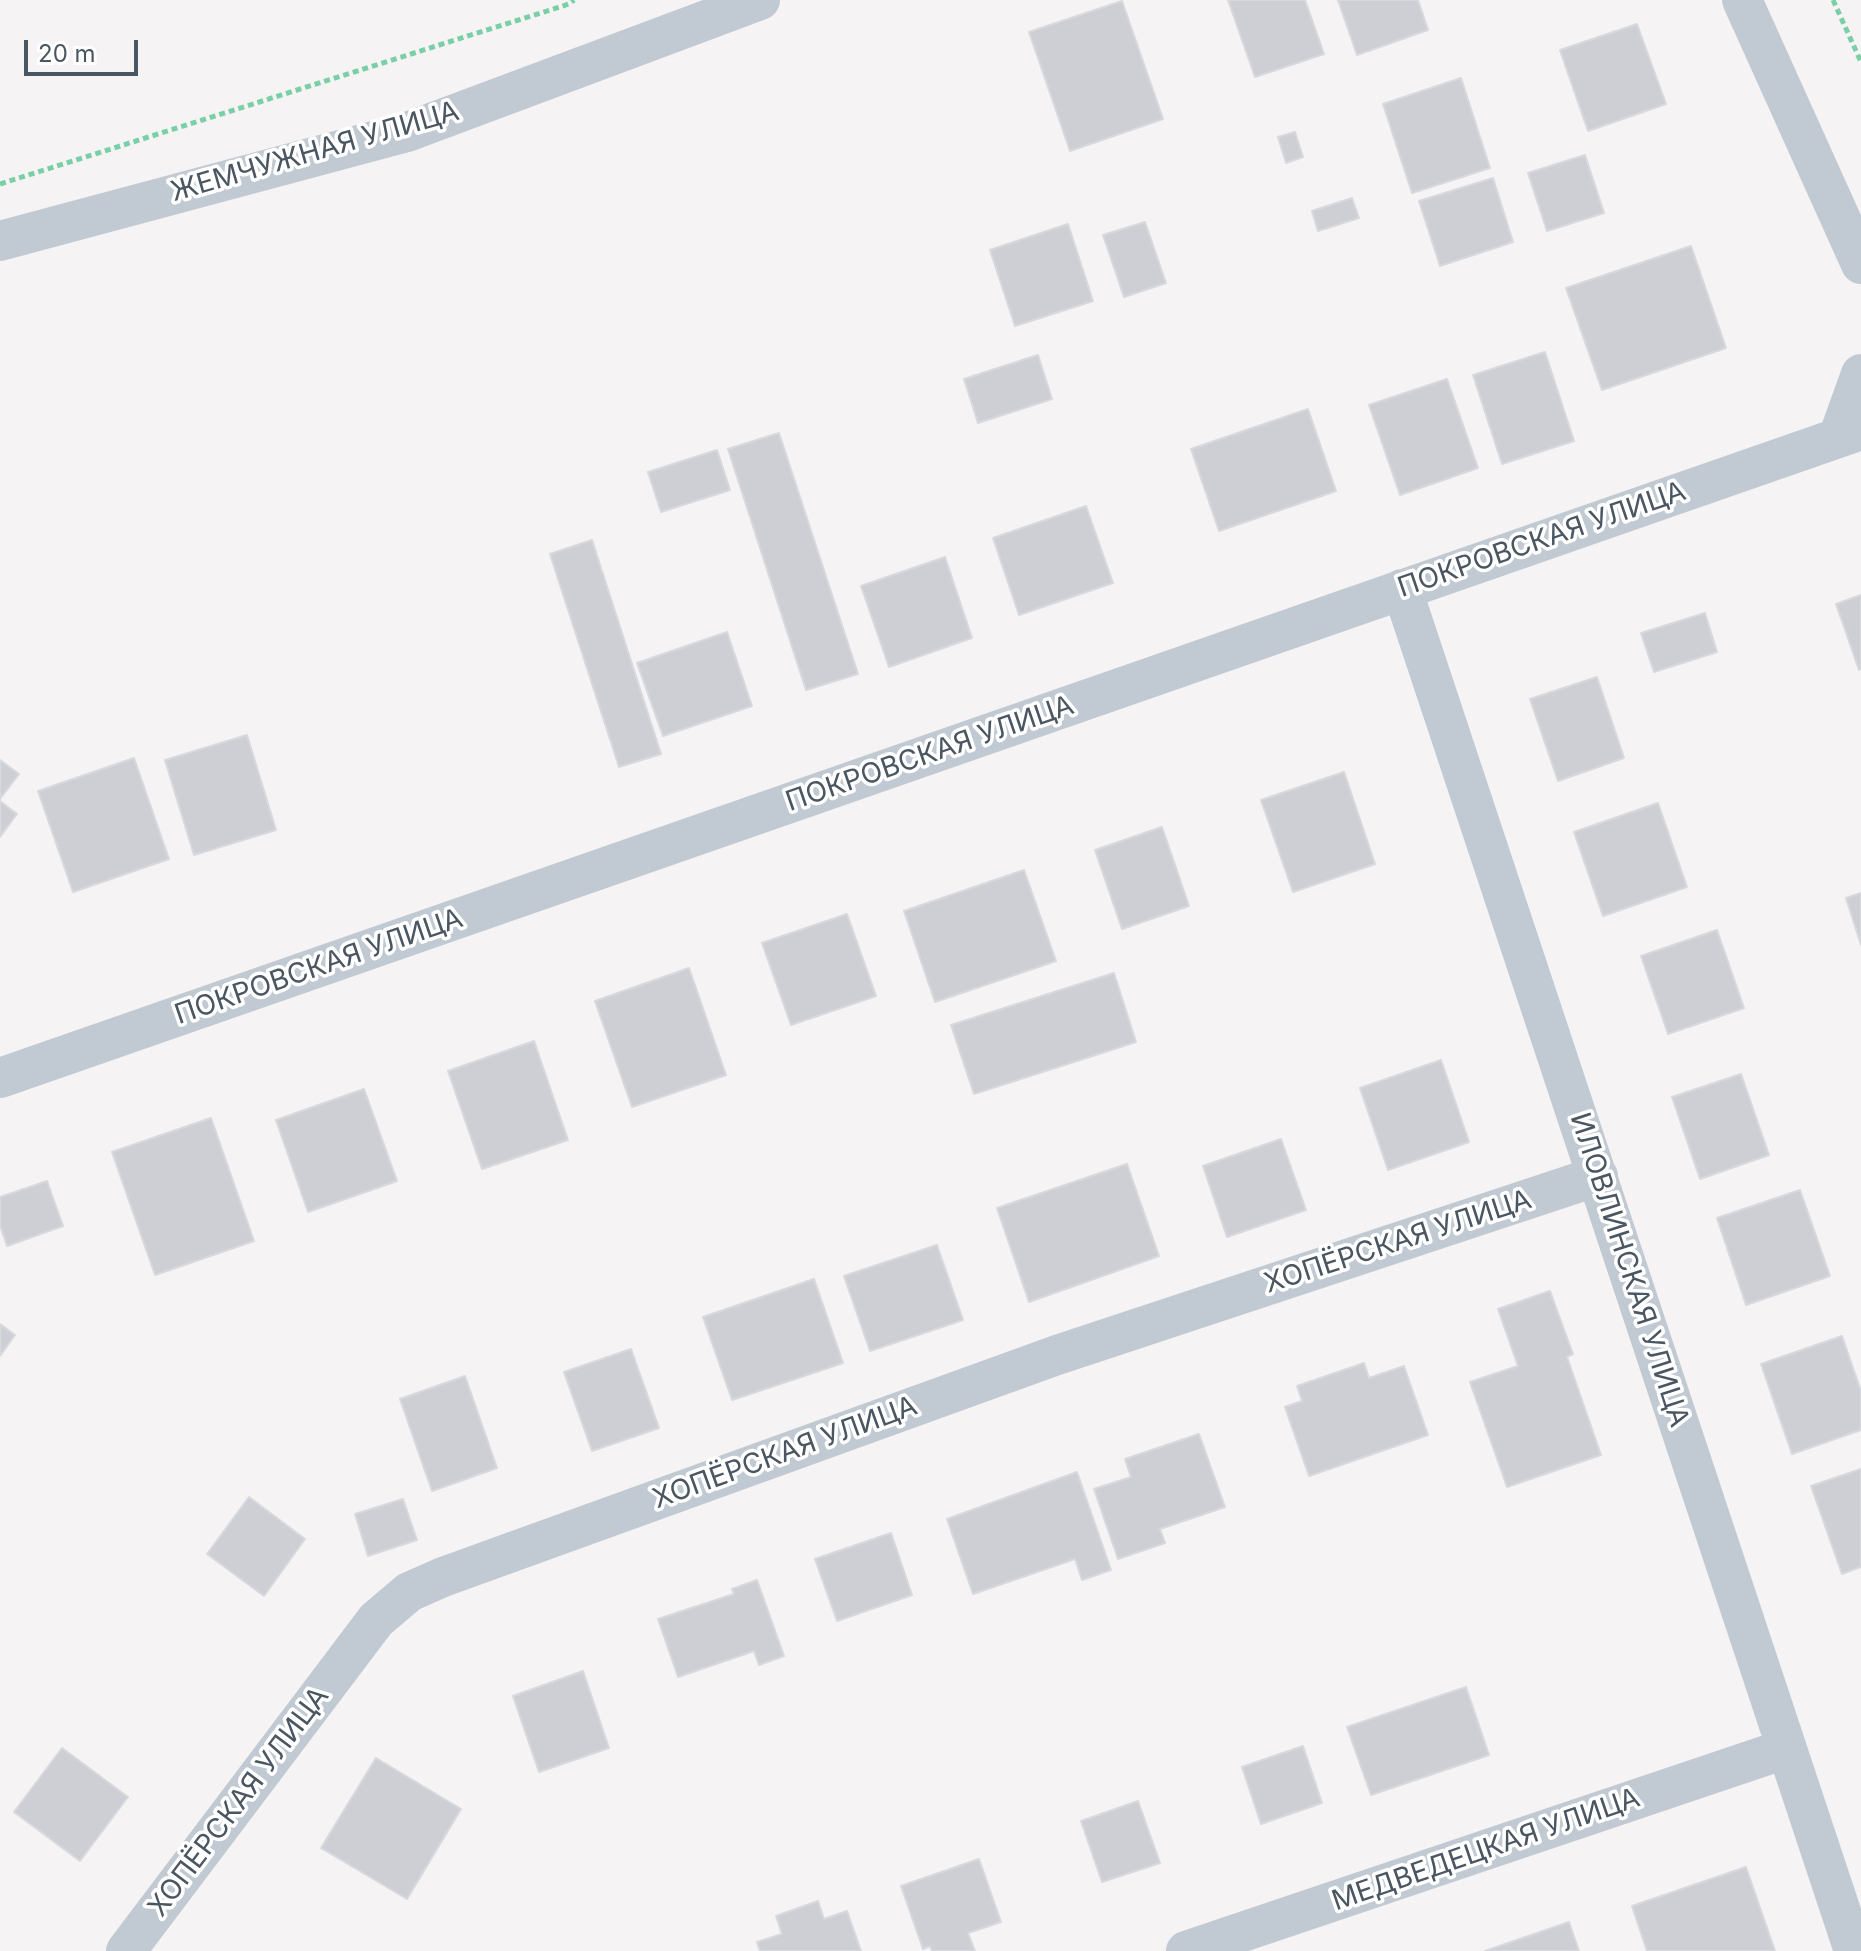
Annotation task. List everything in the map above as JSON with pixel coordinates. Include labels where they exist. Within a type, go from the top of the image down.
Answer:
[{"type":"street","name":"ЖЕМЧУЖНАЯ УЛИЦА","points":[[0,241],[407,132],[760,0]]},
{"type":"street","points":[[1742,0],[1861,264]]},
{"type":"street","points":[[1849,434],[1861,374]]},
{"type":"street","name":"ПОКРОВСКАЯ УЛИЦА","points":[[0,1078],[1849,434]]},
{"type":"street","name":"ИЛОВЛИНСКАЯ УЛИЦА","points":[[1402,589],[1854,1951]]},
{"type":"street","name":"ХОПЁРСКАЯ УЛИЦА","points":[[126,1951],[376,1620],[409,1592],[443,1577],[1057,1355],[1598,1176]]},
{"type":"street","name":"МЕДВЕДЕЦКАЯ УЛИЦА","points":[[1186,1951],[1785,1749]]},
{"type":"path","points":[[0,184],[574,0]]},
{"type":"path","points":[[1833,0],[1861,62]]},
{"type":"building","points":[[1228,0],[1305,0],[1324,54],[1255,77]]},
{"type":"building","points":[[1338,0],[1418,0],[1428,30],[1357,55]]},
{"type":"building","points":[[1122,1],[1163,119],[1070,151],[1029,32]]},
{"type":"building","points":[[1637,24],[1666,104],[1588,131],[1560,50]]},
{"type":"building","points":[[1461,78],[1490,168],[1412,193],[1383,104]]},
{"type":"building","points":[[1295,132],[1303,157],[1286,163],[1278,137]]},
{"type":"building","points":[[1585,155],[1604,213],[1547,231],[1528,173]]},
{"type":"building","points":[[1493,178],[1513,242],[1440,266],[1419,201]]},
{"type":"building","points":[[1352,198],[1359,218],[1318,231],[1312,211]]},
{"type":"building","points":[[1145,222],[1166,283],[1124,297],[1103,235]]},
{"type":"building","points":[[1068,224],[1093,301],[1015,326],[990,250]]},
{"type":"building","points":[[1691,246],[1726,348],[1602,390],[1566,288]]},
{"type":"building","points":[[1545,352],[1574,441],[1502,464],[1473,375]]},
{"type":"building","points":[[1038,355],[1052,399],[978,423],[964,379]]},
{"type":"building","points":[[1447,379],[1478,468],[1400,495],[1369,405]]},
{"type":"building","points":[[1308,409],[1336,491],[1219,531],[1191,449]]},
{"type":"building","points":[[779,433],[858,674],[806,690],[728,449]]},
{"type":"building","points":[[717,450],[730,490],[661,512],[648,472]]},
{"type":"building","points":[[1086,506],[1113,583],[1019,615],[993,538]]},
{"type":"building","points":[[592,540],[661,754],[619,767],[550,554]]},
{"type":"building","points":[[945,557],[972,638],[889,667],[861,586]]},
{"type":"building","points":[[1861,595],[1861,669],[1859,670],[1836,604]]},
{"type":"building","points":[[1705,613],[1717,652],[1654,672],[1641,633]]},
{"type":"building","points":[[727,632],[752,706],[663,736],[637,663]]},
{"type":"building","points":[[1597,677],[1624,758],[1558,781],[1530,699]]},
{"type":"building","points":[[247,735],[276,830],[194,855],[165,760]]},
{"type":"building","points":[[134,758],[169,859],[73,892],[38,791]]},
{"type":"building","points":[[0,760],[19,774],[0,799]]},
{"type":"building","points":[[1344,772],[1375,864],[1293,892],[1261,800]]},
{"type":"building","points":[[0,801],[17,814],[0,837]]},
{"type":"building","points":[[1658,803],[1687,887],[1603,916],[1574,832]]},
{"type":"building","points":[[1162,827],[1189,906],[1122,929],[1095,850]]},
{"type":"building","points":[[1024,870],[1056,961],[935,1002],[904,911]]},
{"type":"building","points":[[1861,893],[1861,945],[1846,898]]},
{"type":"building","points":[[847,914],[876,996],[791,1025],[762,943]]},
{"type":"building","points":[[1717,930],[1744,1008],[1668,1034],[1641,956]]},
{"type":"building","points":[[689,968],[726,1075],[632,1107],[595,1001]]},
{"type":"building","points":[[1114,973],[1136,1042],[974,1094],[951,1025]]},
{"type":"building","points":[[534,1041],[568,1140],[482,1169],[448,1071]]},
{"type":"building","points":[[1441,1060],[1469,1142],[1388,1170],[1360,1088]]},
{"type":"building","points":[[1741,1074],[1769,1155],[1700,1179],[1672,1097]]},
{"type":"building","points":[[364,1089],[397,1181],[308,1212],[276,1120]]},
{"type":"building","points":[[211,1118],[254,1241],[155,1275],[112,1152]]},
{"type":"building","points":[[1281,1139],[1306,1210],[1227,1237],[1203,1166]]},
{"type":"building","points":[[1127,1164],[1159,1256],[1029,1302],[997,1208]]},
{"type":"building","points":[[47,1181],[63,1226],[7,1246],[0,1225],[0,1197]]},
{"type":"building","points":[[1800,1190],[1830,1276],[1746,1305],[1717,1218]]},
{"type":"building","points":[[937,1245],[963,1320],[870,1351],[844,1276]]},
{"type":"building","points":[[814,1279],[843,1363],[732,1400],[703,1317]]},
{"type":"building","points":[[1550,1291],[1573,1354],[1567,1357],[1601,1455],[1507,1487],[1470,1382],[1518,1366],[1498,1309]]},
{"type":"building","points":[[0,1324],[15,1335],[0,1356]]},
{"type":"building","points":[[1842,1336],[1861,1391],[1861,1430],[1792,1454],[1761,1364]]},
{"type":"building","points":[[631,1349],[659,1428],[592,1451],[564,1372]]},
{"type":"building","points":[[1364,1363],[1369,1378],[1404,1366],[1428,1435],[1309,1476],[1285,1407],[1302,1401],[1297,1386]]},
{"type":"building","points":[[465,1376],[497,1468],[432,1491],[400,1399]]},
{"type":"building","points":[[1199,1434],[1225,1507],[1160,1529],[1165,1543],[1118,1559],[1094,1489],[1131,1477],[1125,1459]]},
{"type":"building","points":[[1861,1469],[1861,1567],[1842,1574],[1811,1486]]},
{"type":"building","points":[[1077,1472],[1111,1570],[1082,1580],[1075,1559],[973,1594],[947,1519]]},
{"type":"building","points":[[249,1497],[305,1539],[264,1596],[207,1554]]},
{"type":"building","points":[[403,1499],[417,1540],[368,1556],[355,1514]]},
{"type":"building","points":[[891,1533],[912,1595],[837,1621],[815,1559]]},
{"type":"building","points":[[757,1580],[784,1656],[759,1665],[754,1651],[678,1677],[658,1619],[734,1594],[732,1589]]},
{"type":"building","points":[[583,1671],[609,1748],[539,1772],[513,1696]]},
{"type":"building","points":[[1466,1687],[1489,1755],[1371,1795],[1347,1727]]},
{"type":"building","points":[[1303,1746],[1322,1803],[1261,1824],[1242,1767]]},
{"type":"building","points":[[62,1748],[128,1797],[80,1861],[14,1812]]},
{"type":"building","points":[[376,1758],[461,1809],[407,1899],[321,1848]]},
{"type":"building","points":[[1138,1801],[1160,1863],[1102,1882],[1081,1821]]},
{"type":"building","points":[[979,1859],[1001,1922],[968,1933],[975,1951],[932,1951],[930,1946],[923,1949],[901,1886]]},
{"type":"building","points":[[1746,1867],[1775,1951],[1647,1951],[1632,1906]]},
{"type":"building","points":[[818,1901],[824,1919],[847,1911],[861,1951],[760,1951],[757,1942],[782,1934],[776,1916]]},
{"type":"building","points":[[1569,1922],[1579,1951],[1485,1951]]}]
